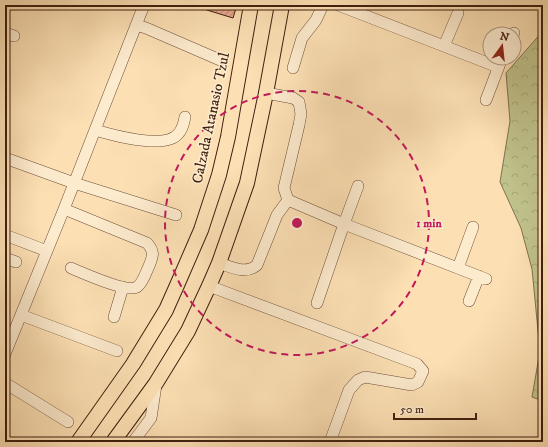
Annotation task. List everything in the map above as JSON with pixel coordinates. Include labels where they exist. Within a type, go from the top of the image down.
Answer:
[{"type":"main road","name":"Calzada Atanasio Tzul","points":[[78,442],[133,364],[162,316],[201,230],[228,137],[251,5]]},
{"type":"main road","points":[[113,442],[156,383],[188,331],[219,262],[247,183],[266,93],[282,5]]},
{"type":"lane","points":[[5,353],[64,209],[144,5]]},
{"type":"lane","points":[[293,68],[302,38],[316,20],[323,5]]},
{"type":"lane","points":[[338,5],[444,46],[482,58]]},
{"type":"lane","points":[[444,46],[458,12]]},
{"type":"lane","points":[[136,25],[220,60]]},
{"type":"lane","points":[[486,100],[499,66]]},
{"type":"lane","points":[[266,93],[293,98],[300,102],[301,107],[299,125],[284,188],[288,200],[344,224],[483,277],[469,302]]},
{"type":"lane","points":[[95,130],[124,138],[162,142],[172,139],[178,135],[186,118]]},
{"type":"lane","points":[[5,158],[74,183],[176,215]]},
{"type":"lane","points":[[317,303],[358,186]]},
{"type":"lane","points":[[219,262],[236,268],[247,270],[253,269],[257,265],[277,215],[288,200]]},
{"type":"lane","points":[[64,209],[148,243],[153,252],[152,259],[141,284],[136,288],[129,289],[71,268]]},
{"type":"lane","points":[[458,268],[473,227]]},
{"type":"lane","points":[[5,235],[47,251]]},
{"type":"lane","points":[[5,258],[16,262]]},
{"type":"lane","points":[[209,286],[417,364],[422,371],[418,382],[412,385],[365,376],[358,380],[350,390],[330,442]]},
{"type":"lane","points":[[114,317],[123,287]]},
{"type":"lane","points":[[21,315],[116,351]]},
{"type":"lane","points":[[5,383],[68,422]]},
{"type":"lane","points":[[133,442],[150,418],[156,383]]},
{"type":"green space","points":[[543,31],[543,401],[532,397],[540,351],[532,269],[521,228],[500,182],[510,121],[506,73],[512,66],[522,66],[522,55]]},
{"type":"building","points":[[197,5],[237,5],[233,18],[197,7]]}]
